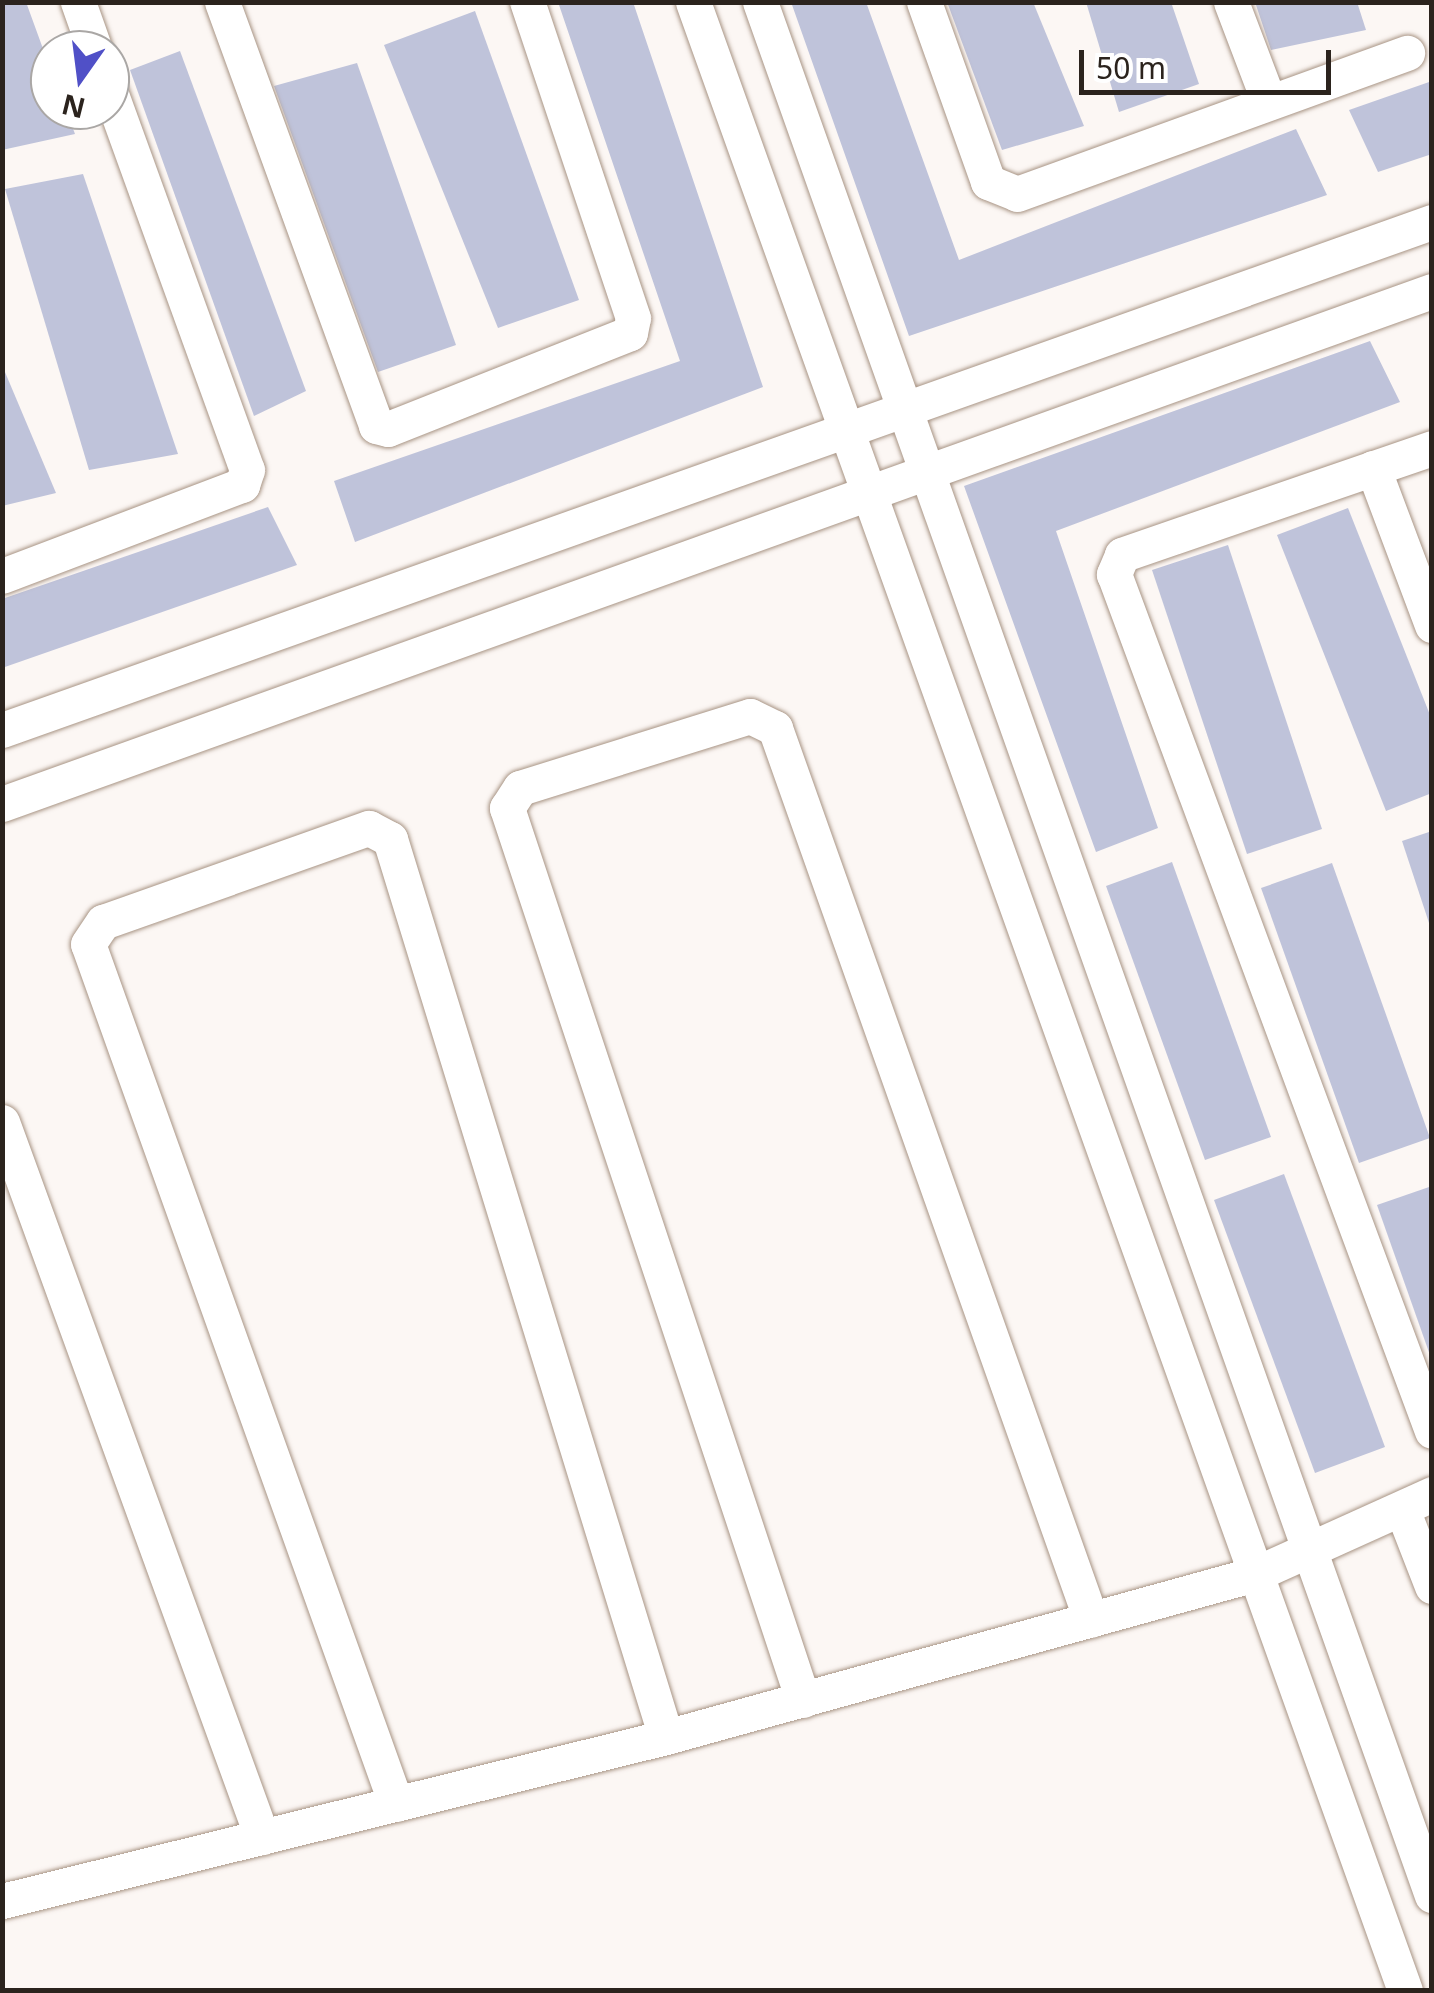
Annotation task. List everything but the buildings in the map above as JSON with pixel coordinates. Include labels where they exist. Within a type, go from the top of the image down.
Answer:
[{"type":"street","points":[[78,2],[88,30]]},
{"type":"street","points":[[222,2],[376,426],[388,428],[630,333],[633,318],[527,2]]},
{"type":"street","points":[[693,2],[1405,1990]]},
{"type":"street","points":[[760,2],[1432,1895]]},
{"type":"street","points":[[924,2],[988,182],[1017,194],[1407,53]]},
{"type":"street","points":[[1230,2],[1269,102]]},
{"type":"street","points":[[2,576],[242,484],[246,470],[124,130]]},
{"type":"street","points":[[2,730],[1432,222]]},
{"type":"street","points":[[2,804],[1432,291]]},
{"type":"street","points":[[1432,448],[1122,555],[1114,574],[1432,1432]]},
{"type":"street","points":[[1373,468],[1432,625]]},
{"type":"street","points":[[803,1700],[507,808],[520,788],[750,716],[776,728],[1090,1620]]},
{"type":"street","points":[[396,1804],[88,944],[103,922],[369,828],[390,839],[666,1737]]},
{"type":"street","points":[[2,1122],[262,1837]]},
{"type":"street","points":[[2,1902],[666,1737],[1256,1574],[1312,1552],[1416,1501],[1432,1586]]}]
